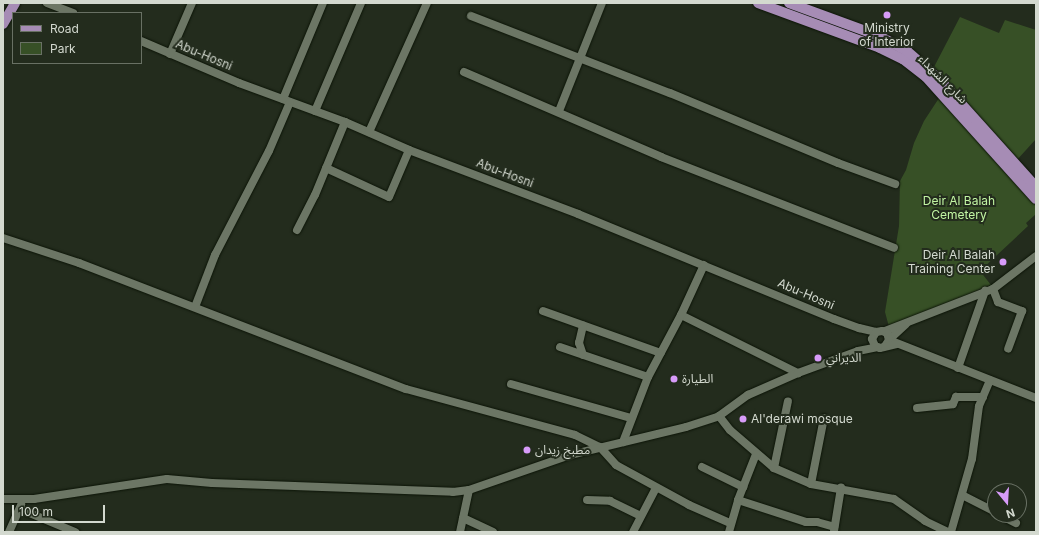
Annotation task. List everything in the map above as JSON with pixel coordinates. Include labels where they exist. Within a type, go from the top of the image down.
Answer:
[{"type":"main road","points":[[3,24],[15,3]]},
{"type":"main road","name":"شارع الشهداء","points":[[758,3],[880,48],[904,59],[926,77],[1036,199]]},
{"type":"main road","name":"شارع الشهداء","points":[[789,3],[879,36],[907,51],[935,75],[1036,187]]},
{"type":"street","points":[[47,3],[70,12]]},
{"type":"street","points":[[170,54],[192,3]]},
{"type":"street","points":[[195,307],[215,255],[262,165],[287,101],[322,3]]},
{"type":"street","points":[[315,111],[361,3]]},
{"type":"street","points":[[369,132],[427,3]]},
{"type":"street","points":[[559,111],[602,3]]},
{"type":"street","points":[[471,16],[704,107],[838,163],[895,184]]},
{"type":"street","name":"Abu-Hosni","points":[[142,41],[239,83],[345,122],[409,150],[578,214],[859,328],[878,334]]},
{"type":"street","points":[[464,72],[559,111],[661,157],[894,248]]},
{"type":"street","points":[[297,230],[301,225],[345,122]]},
{"type":"street","points":[[326,168],[389,197],[409,150]]},
{"type":"street","points":[[3,238],[79,263],[406,389],[575,435],[600,447],[616,465],[656,488],[689,505],[730,523]]},
{"type":"street","points":[[858,350],[878,334],[989,290],[1036,256]]},
{"type":"street","points":[[622,442],[648,377],[681,314],[704,265]]},
{"type":"street","points":[[989,290],[998,302],[1022,311],[1008,349]]},
{"type":"street","points":[[958,368],[989,290]]},
{"type":"street","points":[[543,311],[661,353]]},
{"type":"street","points":[[681,314],[798,373]]},
{"type":"street","points":[[3,499],[22,500],[167,479],[212,483],[438,492],[469,490],[513,473],[600,447],[686,427],[719,416],[748,395],[798,373],[858,350],[884,344],[906,324]]},
{"type":"street","points":[[582,355],[579,343],[583,325]]},
{"type":"street","points":[[878,334],[888,336],[884,344]]},
{"type":"street","points":[[878,334],[873,344],[899,344],[1036,398]]},
{"type":"street","points":[[560,347],[648,377]]},
{"type":"street","points":[[719,416],[730,430],[774,468],[811,484],[841,488],[894,499],[925,521],[950,532],[972,459],[980,406],[990,380]]},
{"type":"street","points":[[512,384],[631,418]]},
{"type":"street","points":[[917,408],[953,404],[956,397],[983,397]]},
{"type":"street","points":[[774,468],[788,401]]},
{"type":"street","points":[[811,484],[824,418]]},
{"type":"street","points":[[729,532],[730,523],[756,454]]},
{"type":"street","points":[[702,467],[743,487]]},
{"type":"street","points":[[633,532],[656,488]]},
{"type":"street","points":[[738,500],[806,522],[817,522],[834,529],[841,488]]},
{"type":"street","points":[[460,532],[469,490]]},
{"type":"street","points":[[962,494],[987,508]]},
{"type":"street","points":[[9,532],[20,509],[22,500]]},
{"type":"street","points":[[587,500],[610,501],[641,516]]},
{"type":"street","points":[[20,509],[75,532]]},
{"type":"street","points":[[463,518],[493,532]]},
{"type":"green space","points":[[960,17],[999,33],[1005,20],[1036,30],[1036,139],[1016,161],[934,67]]},
{"type":"green space","name":"Deir Al Balah Cemetery","points":[[941,95],[1036,203],[1036,214],[1026,223],[1028,226],[980,271],[991,285],[889,327],[885,312],[899,226],[900,181],[906,170],[914,143],[924,121]]},
{"type":"place","name":"Ministry of Interior","points":[[887,15]]},
{"type":"place","name":"Deir Al Balah Training Center","points":[[1003,262]]},
{"type":"place","name":"الديراني","points":[[818,358]]},
{"type":"place","name":"الطيارة","points":[[674,379]]},
{"type":"place","name":"Al'derawi mosque","points":[[743,419]]},
{"type":"place","name":"مطبخ زيدان","points":[[527,450]]}]
